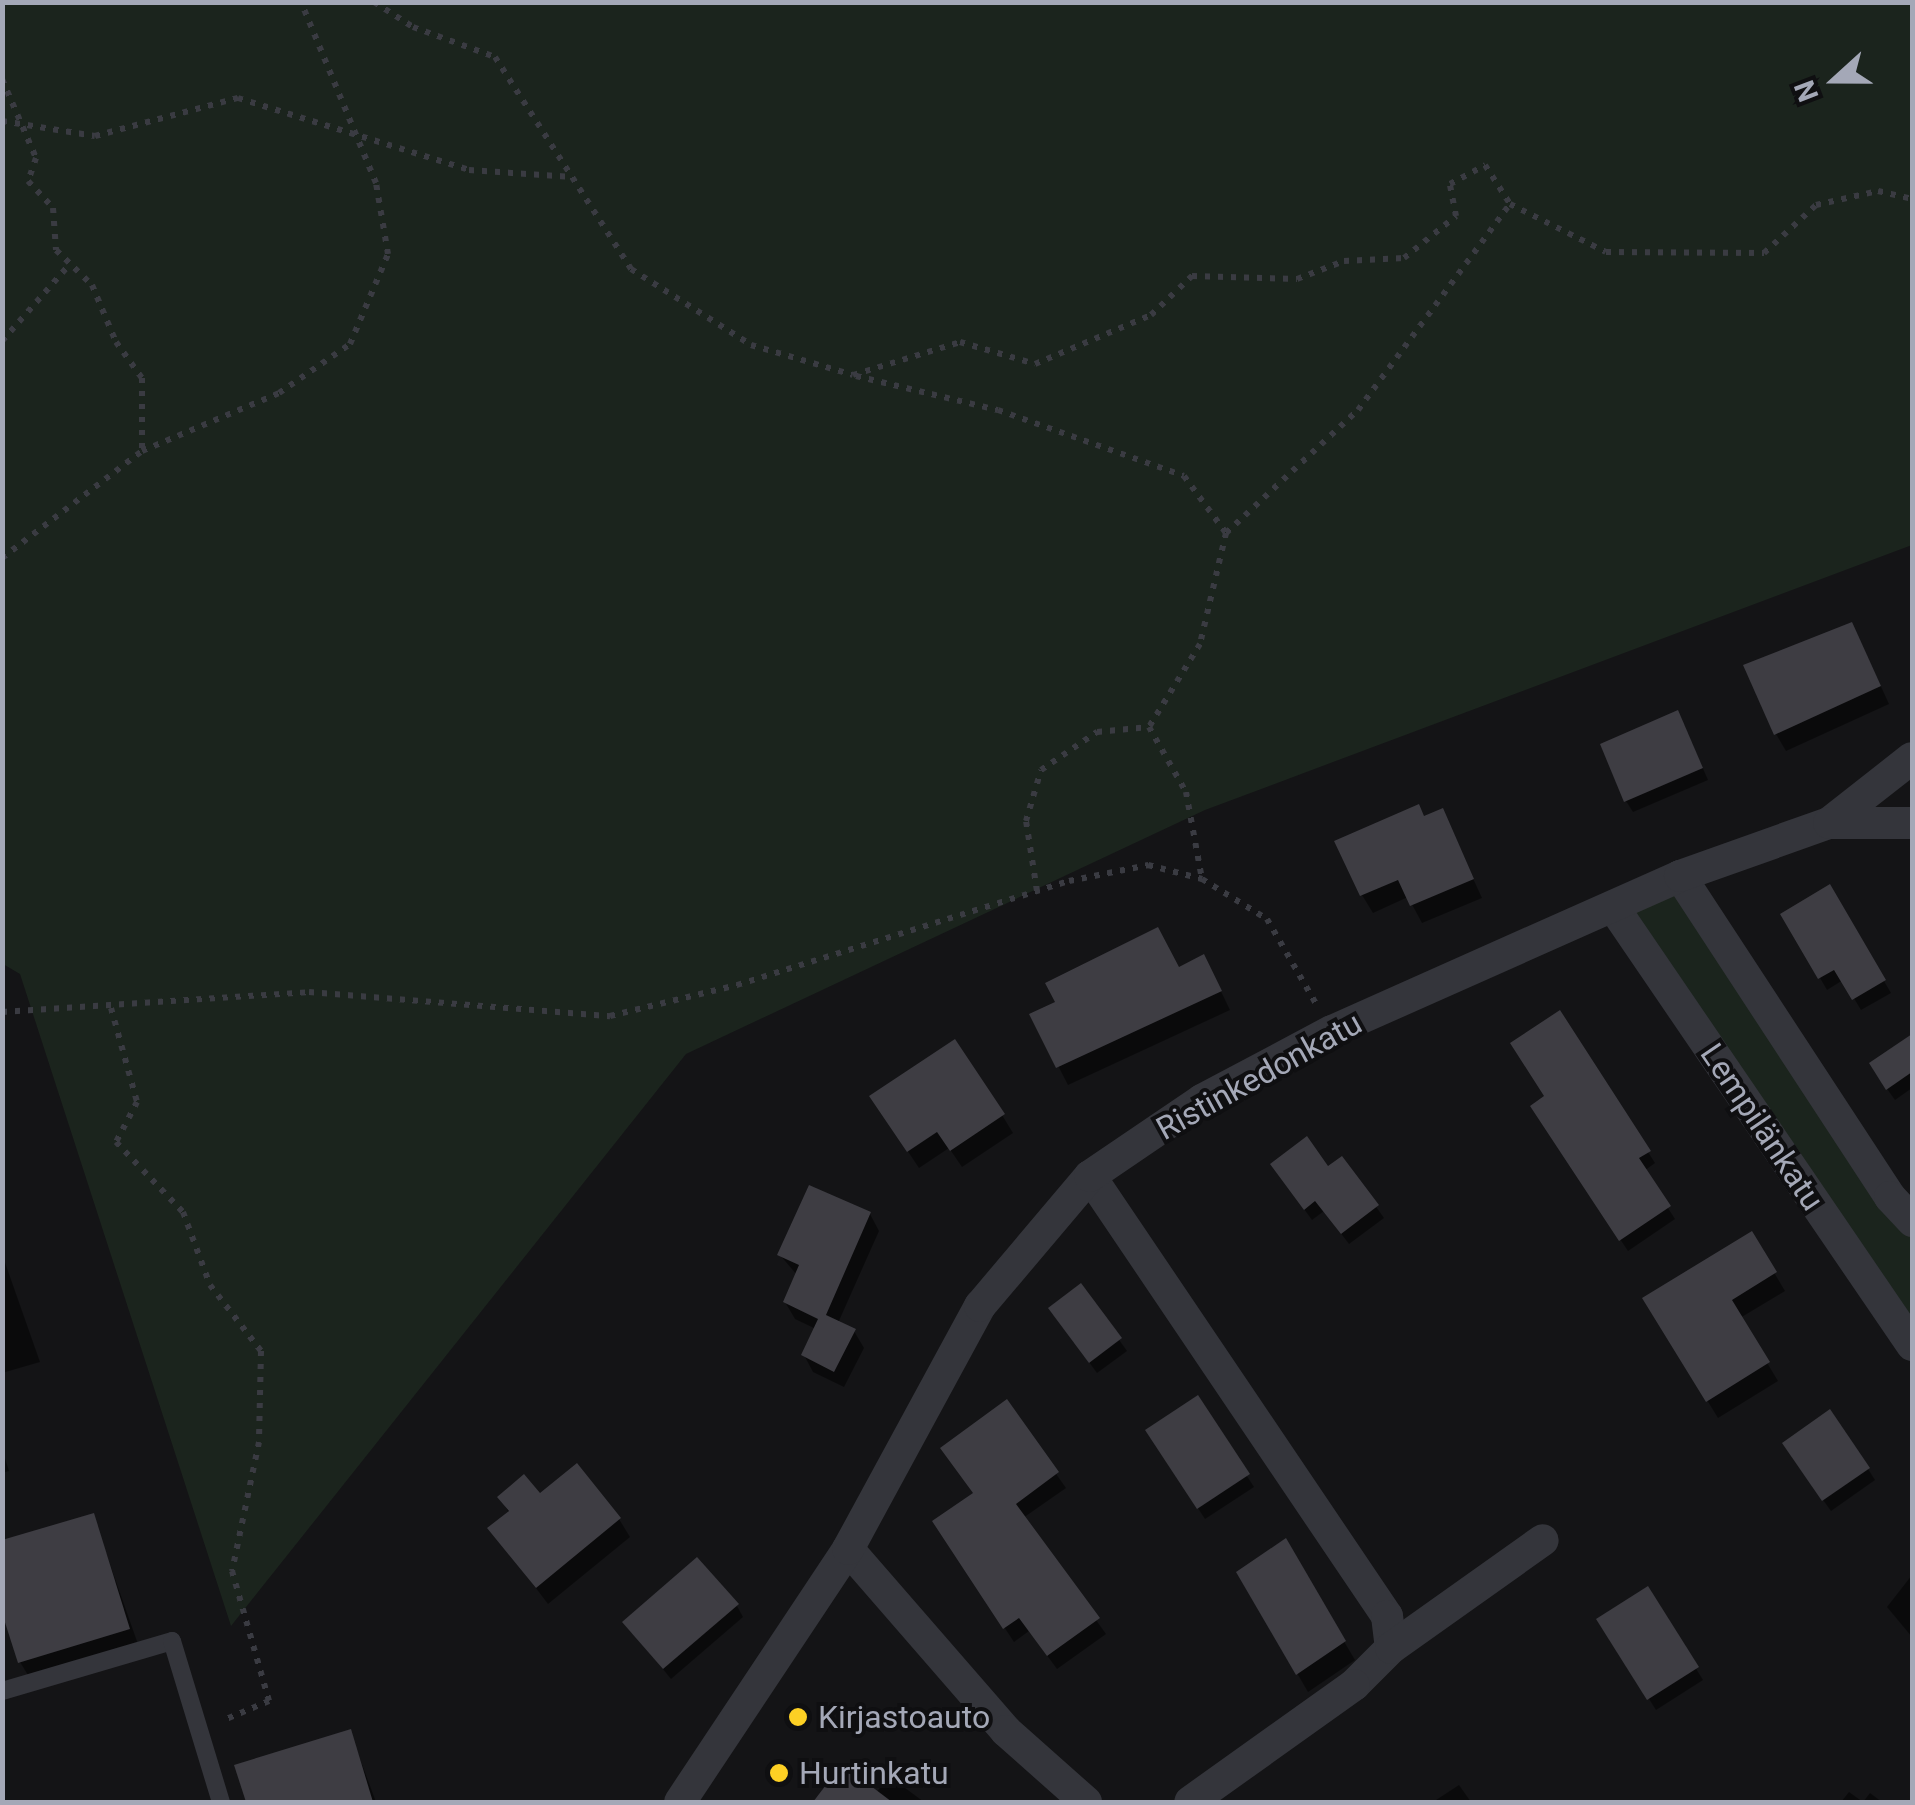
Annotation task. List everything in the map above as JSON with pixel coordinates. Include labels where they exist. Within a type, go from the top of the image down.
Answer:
[{"type":"street","points":[[1829,823],[1912,758]]},
{"type":"street","name":"Ristinkedonkatu","points":[[680,1802],[848,1548],[980,1306],[1090,1176],[1202,1100],[1332,1031],[1680,876],[1829,823],[1912,823]]},
{"type":"street","name":"Lempilänkatu","points":[[1680,876],[1890,1197],[1912,1221]]},
{"type":"street","name":"Lempilänkatu","points":[[1614,908],[1912,1345]]},
{"type":"street","points":[[1090,1176],[1387,1616],[1391,1648]]},
{"type":"street","points":[[1190,1802],[1354,1686],[1391,1648],[1543,1540]]},
{"type":"street","points":[[848,1548],[1006,1731],[1086,1802]]},
{"type":"lane","points":[[2,1691],[172,1641],[221,1802]]},
{"type":"path","points":[[2,558],[142,451],[279,393],[350,344],[388,254],[376,183],[301,2]]},
{"type":"path","points":[[374,2],[413,27],[495,56],[631,269],[751,346],[998,410],[1184,476],[1226,533]]},
{"type":"path","points":[[2,79],[18,124],[36,158],[28,181],[53,208],[56,250],[92,285],[116,342],[142,378],[142,451]]},
{"type":"path","points":[[2,121],[95,136],[238,98],[469,170],[574,177]]},
{"type":"path","points":[[852,375],[960,342],[1035,364],[1151,316],[1192,276],[1296,280],[1344,261],[1404,258],[1456,216],[1450,184],[1485,165],[1510,204],[1606,252],[1764,252],[1816,205],[1878,191],[1912,199]]},
{"type":"path","points":[[1149,727],[1200,644],[1226,533],[1358,410],[1510,204]]},
{"type":"path","points":[[2,342],[70,264]]},
{"type":"path","points":[[1149,727],[1186,792],[1202,879]]},
{"type":"path","points":[[1037,892],[1026,821],[1041,770],[1097,732],[1149,727]]},
{"type":"path","points":[[2,1012],[110,1008],[310,992],[610,1016],[736,985],[1037,892],[1148,864],[1202,879],[1268,919],[1332,1031]]},
{"type":"path","points":[[110,1008],[138,1102],[116,1142],[183,1212],[210,1284],[261,1351],[259,1442],[232,1571],[269,1700],[199,1730]]},
{"type":"shaded area","points":[[2,3],[1912,3],[1912,545],[1205,810],[686,1054],[231,1626],[20,974],[3,964]]},
{"type":"shaded area","points":[[1677,885],[1912,1231],[1912,1333],[1624,910]]},
{"type":"building","points":[[1852,622],[1881,686],[1774,735],[1743,665]]},
{"type":"building","points":[[1678,710],[1703,768],[1624,802],[1600,744]]},
{"type":"building","points":[[1419,804],[1424,816],[1443,808],[1474,879],[1410,906],[1398,880],[1360,896],[1334,841]]},
{"type":"building","points":[[1830,884],[1886,980],[1852,1000],[1834,970],[1818,979],[1780,914]]},
{"type":"building","points":[[1158,927],[1179,967],[1204,954],[1222,991],[1056,1068],[1029,1014],[1055,1002],[1045,983]]},
{"type":"building","points":[[1560,1010],[1651,1151],[1639,1158],[1671,1206],[1619,1241],[1530,1106],[1544,1096],[1510,1043]]},
{"type":"building","points":[[1912,1034],[1912,1072],[1886,1090],[1869,1063]]},
{"type":"building","points":[[955,1039],[1005,1114],[950,1151],[937,1132],[907,1152],[869,1096]]},
{"type":"building","points":[[1307,1136],[1328,1166],[1342,1156],[1379,1205],[1341,1234],[1315,1201],[1304,1210],[1270,1164]]},
{"type":"building","points":[[809,1185],[871,1212],[826,1315],[856,1329],[834,1372],[801,1355],[818,1319],[783,1302],[799,1265],[777,1255]]},
{"type":"building","points":[[1752,1231],[1777,1272],[1732,1300],[1770,1362],[1706,1402],[1642,1298]]},
{"type":"building","points":[[1081,1283],[1122,1338],[1089,1363],[1048,1308]]},
{"type":"building","points":[[1198,1395],[1250,1474],[1197,1509],[1145,1430]]},
{"type":"building","points":[[1007,1399],[1059,1472],[1016,1504],[1100,1618],[1047,1656],[1019,1618],[1003,1629],[932,1521],[973,1493],[940,1448]]},
{"type":"building","points":[[1830,1409],[1870,1468],[1822,1501],[1782,1443]]},
{"type":"building","points":[[577,1463],[621,1518],[536,1588],[487,1528],[509,1511],[497,1497],[524,1474],[540,1493]]},
{"type":"building","points":[[94,1513],[130,1629],[18,1663],[2,1613],[2,1540]]},
{"type":"building","points":[[1286,1538],[1346,1641],[1296,1675],[1236,1572]]},
{"type":"building","points":[[697,1557],[739,1604],[663,1669],[622,1622]]},
{"type":"building","points":[[1648,1586],[1699,1667],[1647,1700],[1596,1619]]},
{"type":"building","points":[[351,1729],[373,1802],[246,1802],[234,1765]]},
{"type":"building","points":[[842,1764],[892,1802],[813,1802]]},
{"type":"place","name":"Kirjastoauto","points":[[798,1717]]},
{"type":"place","name":"Hurtinkatu","points":[[779,1773]]}]
